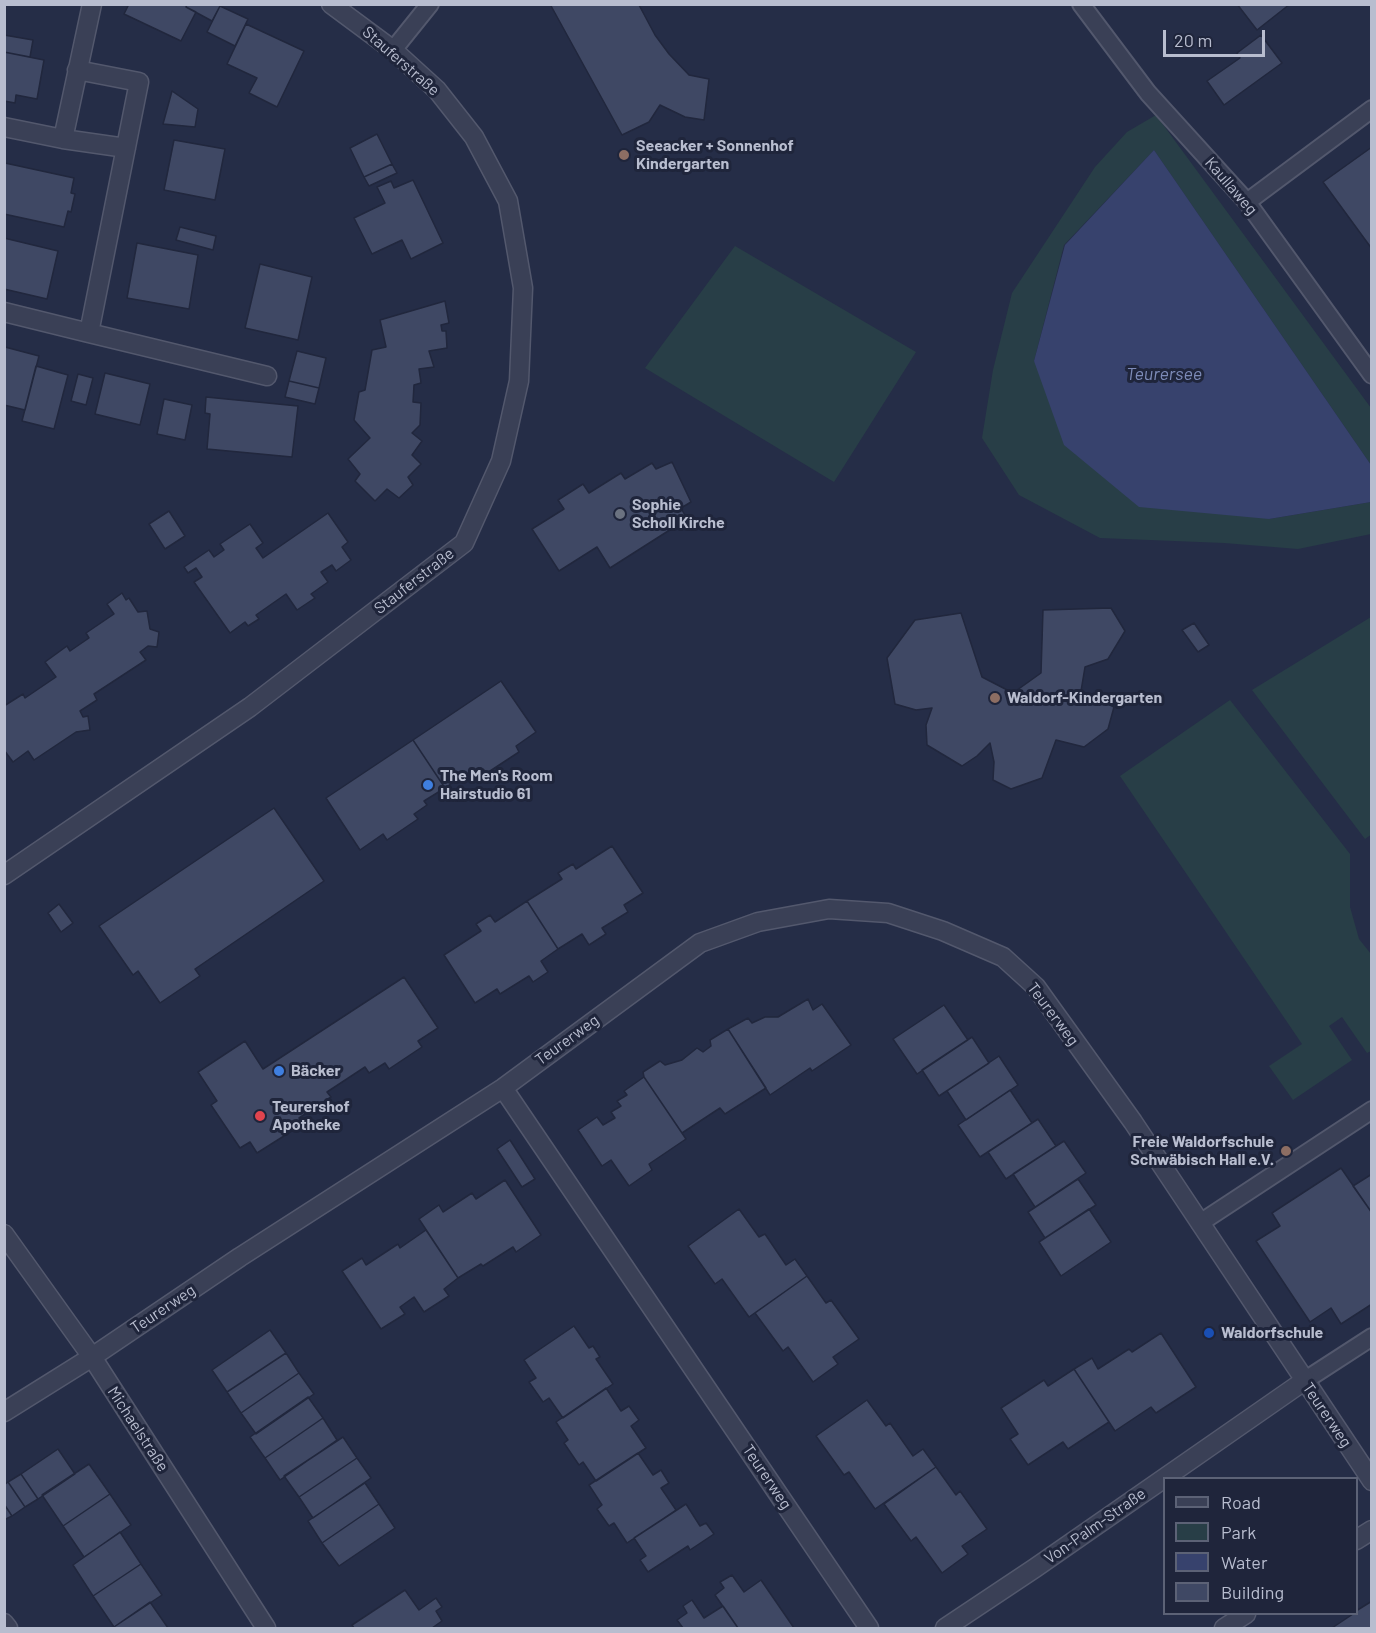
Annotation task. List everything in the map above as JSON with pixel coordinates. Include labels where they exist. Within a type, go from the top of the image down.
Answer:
[{"type":"street","points":[[63,139],[92,4]]},
{"type":"street","name":"Stauferstraße","points":[[4,876],[250,707],[464,543],[501,461],[519,381],[523,288],[508,201],[474,137],[437,90],[393,50],[331,4]]},
{"type":"street","points":[[77,70],[139,82],[89,333]]},
{"type":"street","points":[[4,127],[63,139],[126,148]]},
{"type":"street","points":[[4,312],[267,376]]},
{"type":"street","name":"Teurerweg","points":[[4,1412],[503,1088],[700,943],[758,922],[829,909],[888,913],[943,931],[1003,957],[1036,987],[1132,1122],[1371,1481]]},
{"type":"street","name":"Teurerweg","points":[[503,1088],[869,1629]]},
{"type":"street","name":"Michaelstraße","points":[[4,1234],[92,1357],[267,1629]]},
{"type":"street","name":"Von-Palm-Straße","points":[[1165,1477],[1304,1381]]},
{"type":"street","name":"Von-Palm-Straße","points":[[945,1629],[1163,1479]]},
{"type":"street","points":[[1358,1539],[1371,1530]]},
{"type":"street","points":[[1224,1629],[1245,1615]]},
{"type":"street","points":[[4,1623],[8,1629]]},
{"type":"lane","points":[[393,50],[430,4]]},
{"type":"lane","name":"Kaullaweg","points":[[1081,4],[1148,93],[1247,202],[1371,375]]},
{"type":"lane","points":[[1247,202],[1371,109]]},
{"type":"lane","points":[[1200,1223],[1371,1110]]},
{"type":"lane","points":[[1304,1381],[1371,1337]]},
{"type":"green space","points":[[1156,115],[1371,408],[1371,465],[1154,150],[1064,245],[1034,361],[1269,519],[1371,502],[1371,534],[1298,549],[1224,543],[1100,538],[1019,495],[982,438],[993,370],[1012,293],[1095,167],[1127,132]]},
{"type":"green space","points":[[735,246],[916,352],[834,482],[645,368]]},
{"type":"green space","points":[[1371,617],[1372,834],[1365,839],[1252,690]]},
{"type":"green space","points":[[1230,700],[1350,854],[1350,907],[1359,939],[1371,954],[1371,1051],[1367,1053],[1342,1017],[1329,1026],[1352,1060],[1293,1100],[1269,1066],[1302,1044],[1120,776]]},
{"type":"water","name":"Teurersee","points":[[1154,150],[1371,465],[1371,502],[1269,519],[1139,507],[1064,445],[1034,361],[1065,245]]},
{"type":"building","points":[[129,4],[187,4],[186,7],[196,12],[181,41],[124,14]]},
{"type":"building","points":[[187,4],[221,4],[212,21],[186,7]]},
{"type":"building","points":[[550,4],[642,4],[639,5],[655,35],[669,54],[689,75],[709,79],[704,120],[685,117],[660,105],[649,122],[622,135]]},
{"type":"building","points":[[1237,4],[1290,4],[1257,30]]},
{"type":"building","points":[[220,6],[248,19],[235,46],[207,32]]},
{"type":"building","points":[[246,24],[304,51],[277,107],[249,93],[257,78],[227,64]]},
{"type":"building","points":[[4,35],[33,40],[30,57],[4,52]]},
{"type":"building","points":[[1261,35],[1282,63],[1224,105],[1207,81],[1240,58],[1237,53]]},
{"type":"building","points":[[4,52],[44,60],[37,99],[16,95],[15,103],[4,101]]},
{"type":"building","points":[[172,91],[198,109],[195,127],[163,124]]},
{"type":"building","points":[[377,134],[392,164],[364,177],[350,148]]},
{"type":"building","points":[[174,140],[225,149],[215,200],[164,190]]},
{"type":"building","points":[[1372,147],[1372,249],[1323,182]]},
{"type":"building","points":[[5,163],[74,178],[71,193],[75,194],[71,212],[68,211],[64,227],[4,214]]},
{"type":"building","points":[[392,164],[397,173],[369,186],[364,177]]},
{"type":"building","points":[[413,180],[443,243],[411,259],[402,240],[372,254],[354,218],[385,203],[377,187],[391,181],[394,188]]},
{"type":"building","points":[[180,227],[216,236],[213,250],[176,240]]},
{"type":"building","points":[[4,238],[58,251],[47,299],[4,289]]},
{"type":"building","points":[[137,243],[198,255],[189,309],[127,298]]},
{"type":"building","points":[[260,264],[312,277],[298,340],[245,328]]},
{"type":"building","points":[[445,301],[449,323],[441,325],[442,331],[446,331],[447,348],[429,351],[434,367],[419,369],[421,383],[414,385],[413,402],[421,403],[420,425],[412,433],[422,441],[412,455],[421,464],[408,477],[413,485],[399,498],[387,489],[375,501],[355,481],[360,474],[348,459],[370,438],[354,420],[359,392],[365,390],[372,350],[386,347],[380,320]]},
{"type":"building","points":[[5,347],[39,356],[25,410],[4,405]]},
{"type":"building","points":[[297,351],[326,358],[319,388],[289,381]]},
{"type":"building","points":[[36,366],[68,375],[54,429],[22,421]]},
{"type":"building","points":[[105,373],[150,384],[140,425],[95,414]]},
{"type":"building","points":[[78,374],[93,378],[86,405],[71,401]]},
{"type":"building","points":[[289,381],[319,388],[315,404],[285,397]]},
{"type":"building","points":[[206,397],[298,406],[292,457],[207,449],[210,414],[205,413]]},
{"type":"building","points":[[164,399],[192,405],[185,440],[157,434]]},
{"type":"building","name":"Sophie Scholl Kirche","points":[[672,462],[691,502],[681,508],[687,519],[610,568],[597,547],[559,571],[532,529],[564,509],[558,500],[583,484],[589,493],[621,473],[625,479],[652,463],[656,469]]},
{"type":"building","points":[[169,511],[185,536],[165,549],[149,524]]},
{"type":"building","points":[[328,513],[348,542],[342,547],[351,560],[336,571],[332,565],[321,572],[328,582],[311,594],[315,598],[297,610],[286,594],[256,615],[259,619],[248,626],[245,622],[230,633],[194,582],[202,577],[196,568],[188,573],[184,567],[209,550],[214,557],[224,550],[220,544],[250,524],[263,543],[256,548],[263,558]]},
{"type":"building","points":[[122,593],[126,600],[129,598],[138,612],[147,611],[150,629],[159,632],[157,647],[148,646],[140,652],[146,660],[94,694],[97,700],[80,711],[83,717],[88,716],[90,730],[76,732],[34,760],[28,751],[13,762],[4,750],[4,706],[23,694],[25,698],[56,677],[45,662],[67,646],[70,651],[89,638],[86,633],[114,614],[107,604]]},
{"type":"building","name":"Waldorf-Kindergarten","points":[[1111,608],[1125,631],[1108,659],[1085,667],[1081,691],[1114,707],[1108,729],[1084,747],[1056,740],[1042,778],[1011,789],[993,780],[994,762],[990,743],[962,766],[927,745],[926,725],[932,708],[916,710],[895,704],[887,658],[915,620],[961,613],[982,677],[1013,693],[1041,673],[1043,610]]},
{"type":"building","points":[[1194,623],[1209,645],[1198,652],[1182,630]]},
{"type":"building","points":[[501,681],[536,732],[516,746],[519,752],[487,773],[483,769],[469,778],[466,773],[445,788],[413,740]]},
{"type":"building","points":[[413,740],[445,788],[424,801],[427,805],[414,814],[418,819],[387,840],[383,834],[360,850],[326,798]]},
{"type":"building","points":[[274,808],[324,881],[195,969],[200,976],[160,1003],[138,971],[133,975],[99,926]]},
{"type":"building","points":[[612,846],[643,893],[624,905],[628,912],[602,928],[606,934],[589,945],[582,934],[558,949],[527,901],[562,879],[558,873],[573,864],[576,869]]},
{"type":"building","points":[[527,901],[558,949],[541,961],[548,972],[533,982],[529,976],[500,994],[497,989],[475,1003],[444,955],[481,931],[476,924],[490,915],[495,922]]},
{"type":"building","points":[[59,904],[73,923],[61,932],[48,913]]},
{"type":"building","points":[[404,977],[438,1028],[418,1041],[422,1047],[389,1069],[385,1063],[369,1073],[365,1067],[327,1092],[331,1097],[299,1118],[303,1124],[257,1153],[250,1142],[240,1148],[211,1105],[217,1101],[198,1072],[245,1041],[263,1069]]},
{"type":"building","points":[[808,999],[813,1010],[822,1004],[851,1045],[812,1071],[810,1068],[770,1095],[728,1029],[748,1018],[752,1023],[765,1017],[778,1017]]},
{"type":"building","points":[[944,1005],[968,1040],[917,1074],[893,1039]]},
{"type":"building","points":[[728,1029],[766,1088],[725,1114],[720,1108],[682,1133],[644,1077],[643,1072],[660,1061],[665,1065],[682,1060],[697,1048],[703,1052],[711,1046],[710,1040]]},
{"type":"building","points":[[972,1037],[989,1063],[939,1096],[922,1070]]},
{"type":"building","points":[[999,1056],[1018,1085],[966,1120],[947,1091]]},
{"type":"building","points":[[644,1077],[686,1139],[649,1164],[652,1170],[629,1186],[611,1160],[602,1166],[578,1130],[597,1117],[603,1125],[615,1118],[611,1112],[621,1106],[617,1101],[627,1095],[624,1091]]},
{"type":"building","points":[[1010,1090],[1032,1123],[980,1157],[958,1125]]},
{"type":"building","points":[[1038,1119],[1056,1146],[1006,1179],[988,1152]]},
{"type":"building","points":[[510,1140],[535,1179],[522,1187],[497,1149]]},
{"type":"building","points":[[1064,1141],[1086,1173],[1035,1207],[1013,1174]]},
{"type":"building","points":[[1341,1168],[1372,1213],[1372,1304],[1341,1324],[1331,1308],[1310,1322],[1256,1241],[1280,1226],[1272,1213]]},
{"type":"building","points":[[1372,1174],[1372,1213],[1353,1186]]},
{"type":"building","points":[[1078,1179],[1096,1205],[1045,1238],[1028,1212]]},
{"type":"building","points":[[505,1180],[541,1235],[516,1252],[513,1247],[483,1266],[481,1264],[458,1278],[419,1219],[439,1205],[443,1212],[472,1193],[476,1199]]},
{"type":"building","points":[[739,1209],[759,1237],[765,1234],[786,1265],[795,1259],[807,1276],[749,1317],[722,1279],[715,1284],[688,1246]]},
{"type":"building","points":[[1089,1209],[1111,1242],[1061,1276],[1039,1242]]},
{"type":"building","points":[[426,1230],[458,1278],[444,1289],[449,1296],[424,1312],[414,1297],[400,1307],[405,1314],[381,1329],[342,1271],[362,1258],[366,1265],[398,1244],[400,1248]]},
{"type":"building","points":[[807,1276],[826,1303],[831,1300],[859,1339],[833,1357],[838,1364],[813,1382],[788,1347],[783,1351],[755,1313]]},
{"type":"building","points":[[574,1326],[589,1348],[593,1346],[600,1357],[596,1359],[613,1384],[563,1418],[549,1398],[543,1402],[529,1382],[536,1378],[524,1360]]},
{"type":"building","points":[[270,1330],[286,1353],[227,1392],[212,1370]]},
{"type":"building","points":[[1161,1333],[1196,1387],[1156,1413],[1151,1407],[1115,1431],[1074,1369],[1092,1358],[1098,1369],[1129,1349],[1132,1352]]},
{"type":"building","points":[[286,1353],[299,1373],[241,1413],[227,1392]]},
{"type":"building","points":[[1074,1369],[1109,1422],[1068,1449],[1063,1442],[1028,1465],[1010,1439],[1018,1434],[1001,1408],[1044,1380],[1048,1386]]},
{"type":"building","points":[[299,1373],[314,1394],[256,1434],[241,1413]]},
{"type":"building","points":[[606,1388],[621,1411],[629,1406],[639,1420],[631,1426],[646,1448],[596,1481],[583,1462],[579,1465],[564,1443],[568,1440],[556,1422]]},
{"type":"building","points":[[308,1397],[323,1418],[265,1458],[250,1437]]},
{"type":"building","points":[[867,1400],[886,1426],[890,1423],[913,1456],[923,1449],[936,1467],[875,1509],[849,1472],[844,1475],[816,1436]]},
{"type":"building","points":[[323,1418],[337,1440],[280,1480],[265,1458]]},
{"type":"building","points":[[343,1437],[357,1458],[299,1497],[284,1476]]},
{"type":"building","points":[[58,1449],[75,1474],[38,1499],[21,1474]]},
{"type":"building","points":[[638,1453],[653,1475],[661,1470],[669,1483],[661,1488],[676,1510],[627,1543],[614,1523],[609,1526],[597,1509],[602,1505],[589,1485]]},
{"type":"building","points":[[357,1458],[371,1478],[313,1518],[299,1497]]},
{"type":"building","points":[[89,1464],[110,1494],[63,1526],[42,1495]]},
{"type":"building","points":[[936,1467],[956,1495],[960,1491],[987,1529],[962,1546],[968,1554],[942,1573],[916,1537],[911,1541],[884,1504]]},
{"type":"building","points":[[21,1474],[38,1499],[25,1507],[8,1482]]},
{"type":"building","points":[[8,1482],[25,1507],[12,1516],[4,1504],[4,1485]]},
{"type":"building","points":[[365,1483],[379,1504],[322,1543],[308,1521]]},
{"type":"building","points":[[110,1494],[131,1525],[84,1557],[63,1526]]},
{"type":"building","points":[[4,1504],[12,1516],[4,1520]]},
{"type":"building","points":[[379,1504],[395,1528],[339,1566],[322,1543]]},
{"type":"building","points":[[686,1504],[700,1526],[706,1523],[714,1534],[690,1550],[688,1546],[648,1572],[640,1560],[646,1556],[634,1538]]},
{"type":"building","points":[[120,1532],[141,1564],[93,1596],[73,1565]]},
{"type":"building","points":[[141,1564],[162,1595],[114,1627],[93,1596]]},
{"type":"building","points":[[732,1575],[744,1592],[761,1580],[794,1628],[738,1628],[715,1595],[724,1588],[720,1582]]},
{"type":"building","points":[[405,1590],[419,1610],[436,1598],[442,1607],[436,1611],[442,1621],[432,1628],[354,1628],[352,1625]]},
{"type":"building","points":[[692,1600],[704,1618],[723,1606],[738,1628],[683,1628],[677,1620],[687,1613],[683,1606]]},
{"type":"building","points":[[1372,1601],[1372,1628],[1332,1628],[1352,1615],[1358,1615],[1358,1610]]},
{"type":"building","points":[[150,1602],[168,1628],[111,1628],[114,1627]]},
{"type":"place","name":"Seeacker + Sonnenhof Kindergarten","points":[[624,155]]},
{"type":"place","name":"Sophie Scholl Kirche","points":[[620,514]]},
{"type":"place","name":"Waldorf-Kindergarten","points":[[995,698]]},
{"type":"place","name":"The Men's Room Hairstudio 61","points":[[428,785]]},
{"type":"place","name":"Bäcker","points":[[279,1071]]},
{"type":"place","name":"Teurershof Apotheke","points":[[260,1116]]},
{"type":"place","name":"Freie Waldorfschule Schwäbisch Hall e.V.","points":[[1286,1151]]},
{"type":"place","name":"Waldorfschule","points":[[1209,1333]]}]
